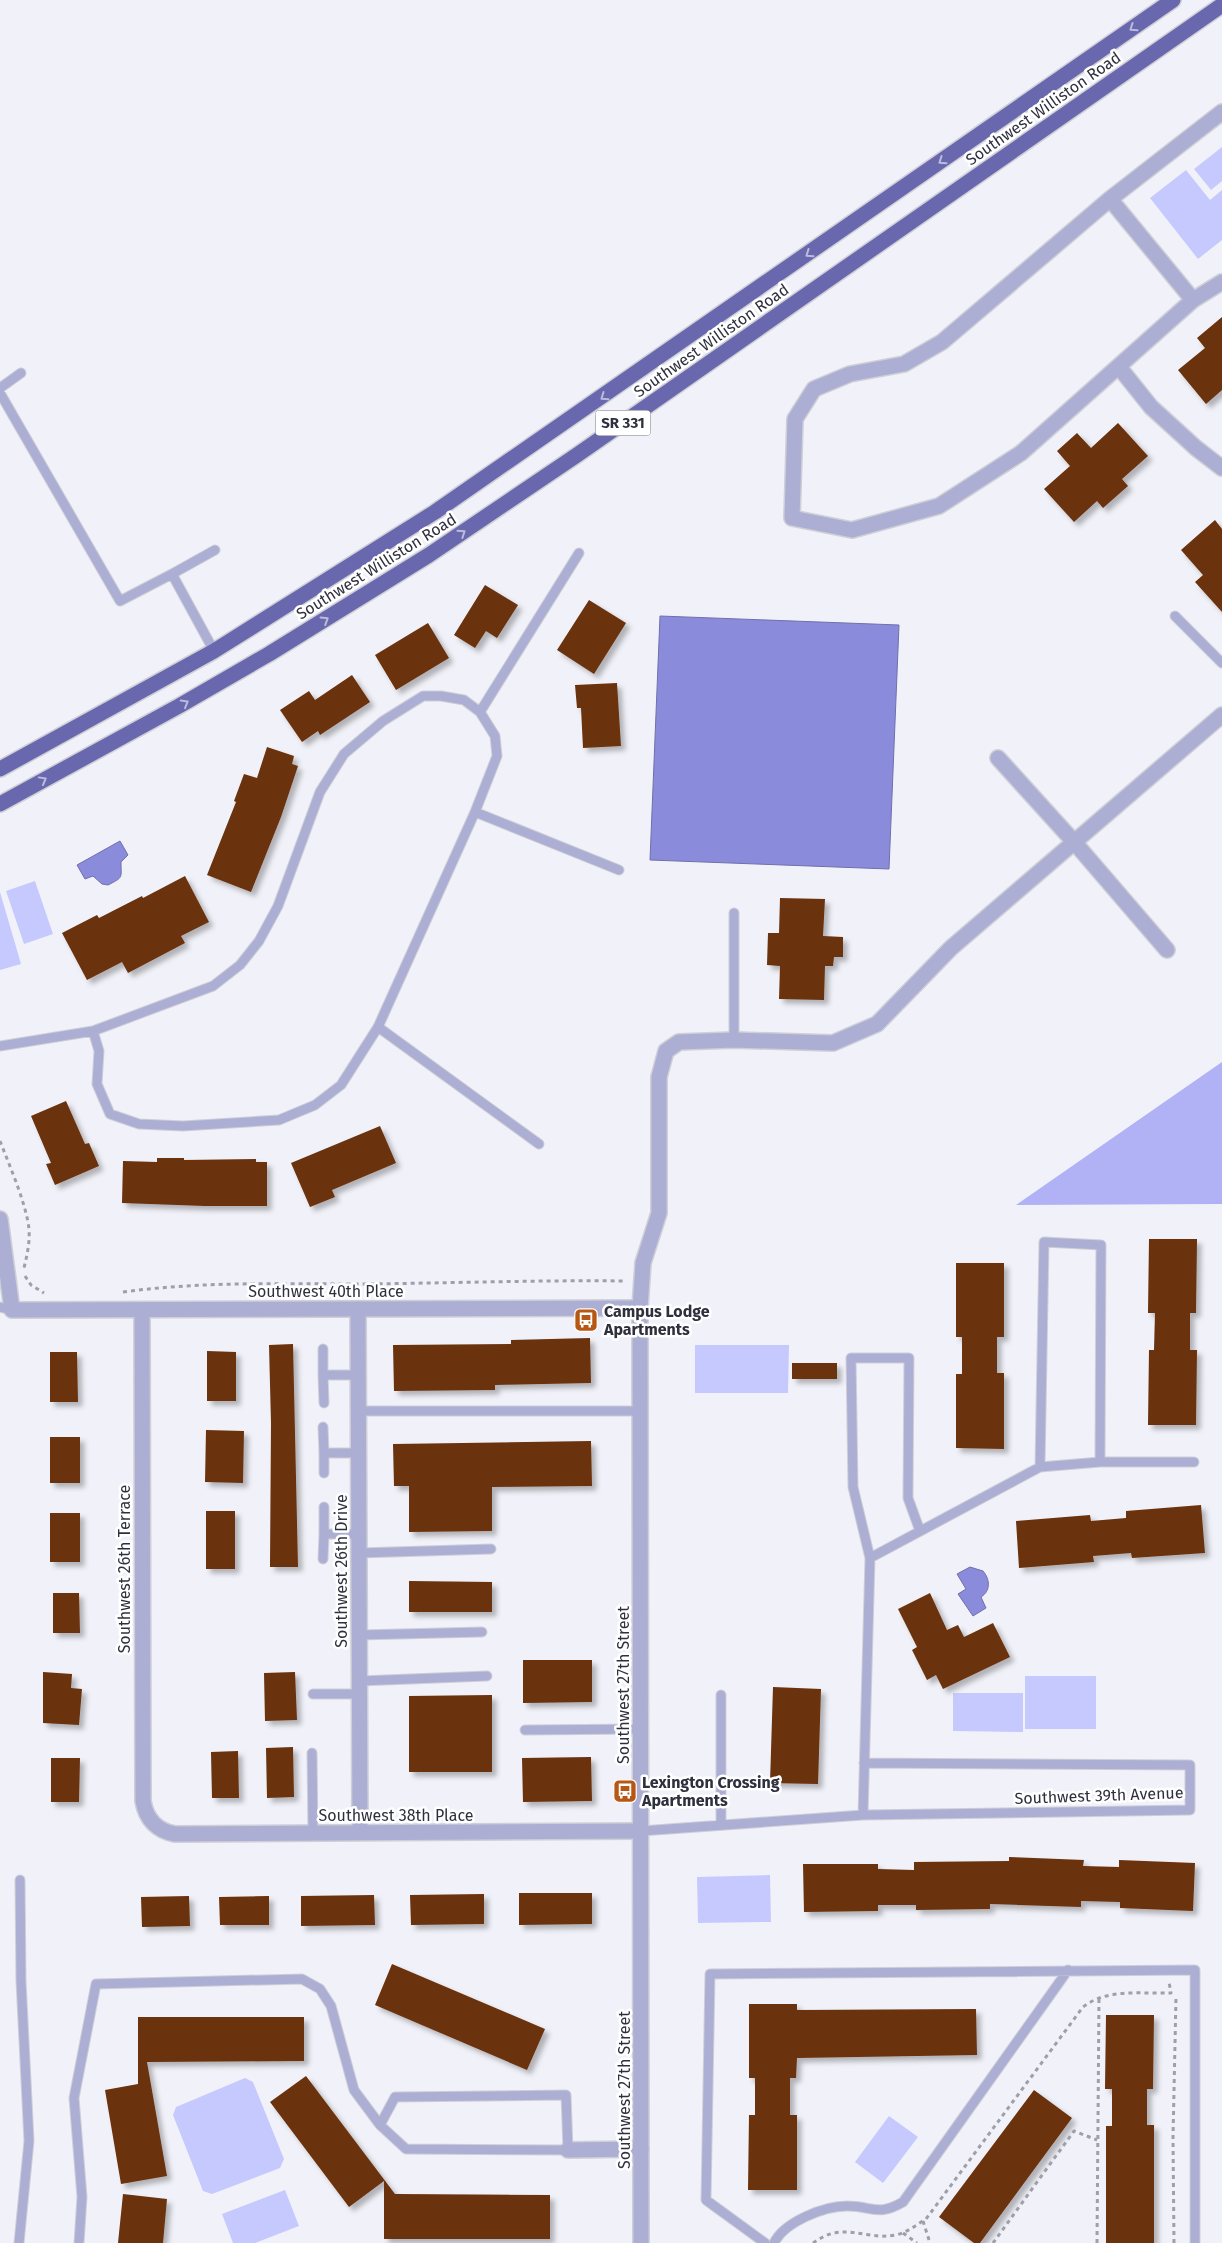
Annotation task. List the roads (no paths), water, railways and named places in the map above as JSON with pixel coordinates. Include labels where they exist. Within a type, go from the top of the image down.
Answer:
[{"type":"highway","name":"Southwest Williston Road","points":[[0,769],[214,652],[435,512],[543,439],[1173,0]]},
{"type":"highway","name":"Southwest Williston Road","points":[[0,804],[253,664],[429,555],[585,449],[1222,5]]},
{"type":"street","points":[[1222,112],[1110,199],[942,342],[904,364],[850,374],[814,389],[795,419],[792,518],[852,530],[939,506],[1021,453],[1193,300],[1222,282]]},
{"type":"street","points":[[1110,199],[1193,300]]},
{"type":"street","points":[[1119,367],[1151,407],[1196,448],[1222,468]]},
{"type":"street","name":"Southwest 27th Street","points":[[641,2243],[640,1308],[643,1263],[659,1213],[659,1077],[666,1052],[679,1042],[734,1040],[833,1043],[878,1024],[951,948],[1076,843],[1222,715]]},
{"type":"street","points":[[998,758],[1076,843],[1167,950]]},
{"type":"street","points":[[0,1219],[4,1310]]},
{"type":"street","name":"Southwest 40th Place","points":[[4,1310],[640,1308]]},
{"type":"street","name":"Southwest 26th Drive","points":[[358,1309],[360,1833]]},
{"type":"street","name":"Southwest 26th Terrace","points":[[142,1310],[142,1801],[144,1809],[154,1825]]},
{"type":"street","name":"Southwest 38th Place","points":[[154,1825],[168,1833],[175,1834],[641,1831]]},
{"type":"street","points":[[568,2150],[641,2149]]},
{"type":"lane","points":[[0,388],[21,373]]},
{"type":"lane","points":[[0,393],[120,601],[216,550]]},
{"type":"lane","points":[[480,712],[579,553]]},
{"type":"lane","points":[[172,574],[214,652]]},
{"type":"lane","points":[[1174,616],[1222,663]]},
{"type":"lane","points":[[0,1046],[93,1031],[212,986],[240,965],[259,941],[278,906],[320,792],[344,754],[383,721],[423,696],[441,696],[464,700],[480,712],[495,736],[497,756],[475,812],[378,1026],[341,1085],[315,1105],[279,1120],[184,1126],[139,1124],[110,1114],[97,1084],[98,1051],[93,1031]]},
{"type":"lane","points":[[475,812],[619,870]]},
{"type":"lane","points":[[734,913],[734,1040]]},
{"type":"lane","points":[[378,1026],[540,1144]]},
{"type":"lane","points":[[1040,1467],[1044,1242],[1101,1245],[1100,1462]]},
{"type":"lane","points":[[323,1350],[324,1403]]},
{"type":"lane","points":[[863,1815],[870,1558],[853,1487],[851,1358],[908,1358],[908,1498],[920,1531]]},
{"type":"lane","points":[[323,1375],[358,1375]]},
{"type":"lane","points":[[358,1411],[640,1412]]},
{"type":"lane","points":[[323,1427],[324,1473]]},
{"type":"lane","points":[[324,1453],[358,1453]]},
{"type":"lane","points":[[870,1558],[1040,1467],[1100,1462],[1194,1462]]},
{"type":"lane","points":[[323,1559],[324,1508]]},
{"type":"lane","points":[[324,1534],[359,1534]]},
{"type":"lane","points":[[359,1553],[491,1549]]},
{"type":"lane","points":[[359,1635],[482,1632]]},
{"type":"lane","points":[[313,1694],[359,1687],[487,1676]]},
{"type":"lane","points":[[721,1695],[721,1825]]},
{"type":"lane","points":[[525,1730],[641,1729]]},
{"type":"lane","points":[[312,1753],[313,1833]]},
{"type":"lane","name":"Southwest 39th Avenue","points":[[641,1831],[863,1815],[1190,1810],[1190,1765],[864,1763]]},
{"type":"lane","points":[[19,2243],[30,2141],[22,1982],[20,1880]]},
{"type":"lane","points":[[774,2243],[779,2234],[804,2217],[847,2206],[874,2211],[890,2210],[903,2202],[1068,1970]]},
{"type":"lane","points":[[765,2243],[706,2200],[710,1974],[1195,1970],[1195,2243]]},
{"type":"lane","points":[[79,2243],[82,2197],[74,2098],[96,1984],[302,1979],[320,1990],[331,2006],[354,2090],[380,2125],[406,2149],[568,2150],[566,2095],[395,2097],[380,2125]]},
{"type":"place","name":"Campus Lodge Apartments","points":[[586,1320]]},
{"type":"place","name":"Lexington Crossing Apartments","points":[[625,1791]]}]
